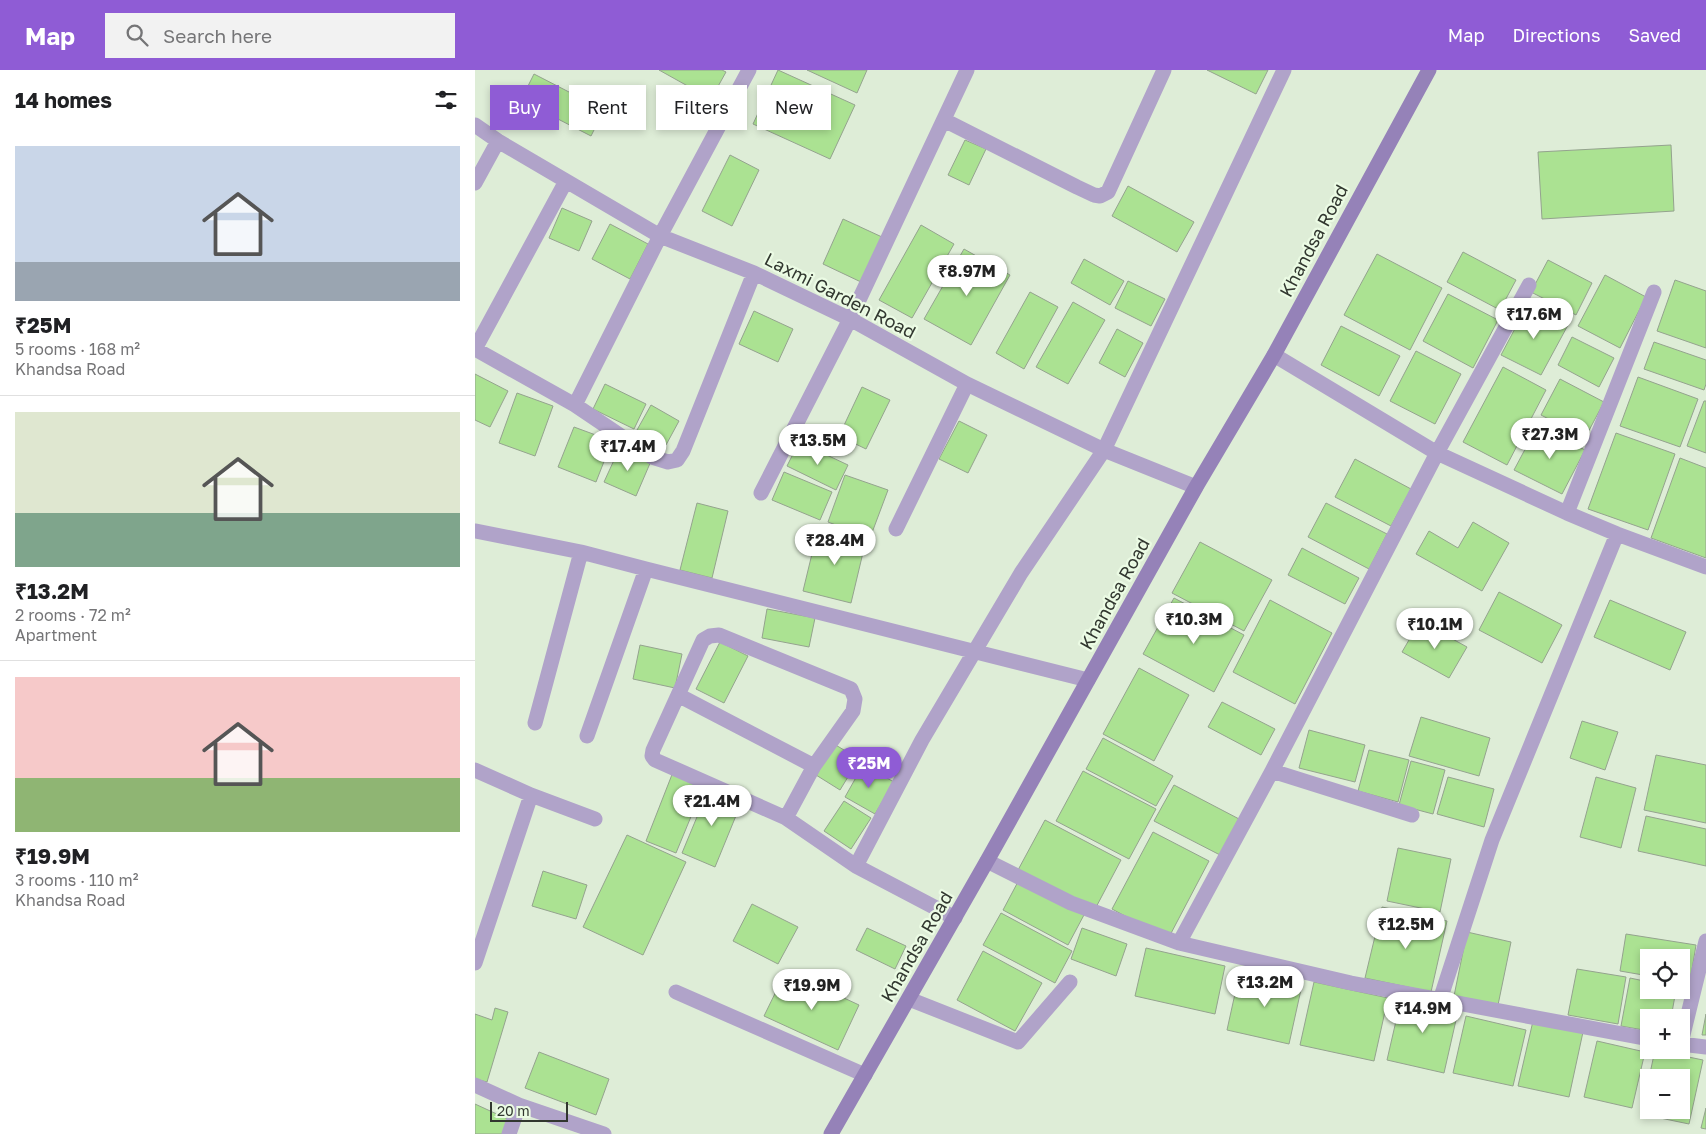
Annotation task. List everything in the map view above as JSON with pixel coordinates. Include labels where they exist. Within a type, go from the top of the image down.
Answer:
[{"type":"street","points":[[575,405],[660,236],[749,70]]},
{"type":"street","points":[[761,493],[850,319],[967,70]]},
{"type":"street","points":[[944,120],[1094,196],[1100,196],[1108,192],[1164,70]]},
{"type":"street","points":[[856,866],[922,740],[1021,573],[1104,450],[1284,70]]},
{"type":"street","name":"Khandsa Road","points":[[831,1134],[987,862],[1196,487],[1274,355],[1429,70]]},
{"type":"street","name":"Laxmi Garden Road","points":[[475,125],[660,236],[754,273],[850,319],[967,384],[1104,450],[1196,487]]},
{"type":"street","points":[[475,183],[498,140]]},
{"type":"street","points":[[566,181],[475,349],[575,405],[652,457],[668,462],[677,460],[683,451],[754,273]]},
{"type":"street","points":[[1179,944],[1272,771],[1437,453],[1529,285]]},
{"type":"street","points":[[1567,513],[1655,292]]},
{"type":"street","points":[[1274,355],[1437,453],[1567,513],[1706,567]]},
{"type":"street","points":[[896,529],[967,384]]},
{"type":"street","points":[[477,531],[581,552],[1088,680]]},
{"type":"street","points":[[1440,1000],[1492,840],[1617,534]]},
{"type":"street","points":[[535,724],[581,552]]},
{"type":"street","points":[[587,736],[646,569]]},
{"type":"street","points":[[787,818],[814,766],[853,711],[855,699],[851,689],[719,635],[710,636],[703,640],[652,752],[655,760],[787,818],[856,866],[955,918]]},
{"type":"street","points":[[678,695],[814,766]]},
{"type":"street","points":[[475,770],[531,795],[595,819]]},
{"type":"street","points":[[1272,771],[1412,815]]},
{"type":"street","points":[[475,963],[531,795]]},
{"type":"street","points":[[987,862],[1071,903],[1179,944],[1351,983],[1640,1036]]},
{"type":"street","points":[[1689,1009],[1706,941]]},
{"type":"street","points":[[909,999],[1018,1042],[1070,982]]},
{"type":"street","points":[[676,992],[865,1075]]},
{"type":"street","points":[[1690,1045],[1706,1047]]},
{"type":"street","points":[[475,1085],[519,1105],[604,1134]]},
{"type":"street","points":[[509,1134],[519,1105]]},
{"type":"building","points":[[659,70],[722,70],[726,72],[719,85],[686,85]]},
{"type":"building","points":[[778,70],[811,85],[771,85]]},
{"type":"building","points":[[807,70],[867,70],[857,93]]},
{"type":"building","points":[[1207,70],[1268,70],[1256,94]]},
{"type":"building","points":[[534,74],[555,85],[528,85]]},
{"type":"building","points":[[559,87],[569,92],[569,125],[559,120]]},
{"type":"building","points":[[831,94],[855,105],[830,159],[766,130],[831,130]]},
{"type":"building","points":[[757,115],[757,126],[753,124]]},
{"type":"building","points":[[579,130],[594,130],[591,136]]},
{"type":"building","points":[[965,140],[986,149],[969,185],[948,175]]},
{"type":"building","points":[[1671,145],[1674,211],[1542,219],[1538,152]]},
{"type":"building","points":[[730,155],[759,170],[732,226],[702,211]]},
{"type":"building","points":[[1128,186],[1194,222],[1177,252],[1112,216]]},
{"type":"building","points":[[562,208],[592,221],[579,251],[549,238]]},
{"type":"building","points":[[843,219],[882,237],[861,282],[823,264]]},
{"type":"building","points":[[610,224],[648,244],[630,279],[592,259]]},
{"type":"building","points":[[921,225],[954,244],[912,318],[879,300]]},
{"type":"building","points":[[964,249],[1010,275],[971,345],[924,319]]},
{"type":"building","points":[[1463,252],[1516,280],[1500,310],[1447,282]]},
{"type":"building","points":[[1377,254],[1442,288],[1410,350],[1344,315]]},
{"type":"building","points":[[1084,259],[1124,281],[1110,305],[1071,283]]},
{"type":"building","points":[[1548,260],[1592,283],[1576,315],[1531,292]]},
{"type":"building","points":[[1605,275],[1646,297],[1620,348],[1578,326]]},
{"type":"building","points":[[1675,280],[1706,291],[1706,348],[1657,331]]},
{"type":"building","points":[[1128,281],[1165,299],[1151,326],[1115,308]]},
{"type":"building","points":[[1030,292],[1058,307],[1024,369],[996,353]]},
{"type":"building","points":[[1448,294],[1498,320],[1473,368],[1423,341]]},
{"type":"building","points":[[1073,302],[1105,320],[1068,384],[1036,367]]},
{"type":"building","points":[[1528,304],[1568,325],[1541,375],[1501,355]]},
{"type":"building","points":[[754,311],[793,329],[778,362],[739,344]]},
{"type":"building","points":[[1341,326],[1400,356],[1379,396],[1321,365]]},
{"type":"building","points":[[1117,329],[1143,343],[1125,377],[1099,363]]},
{"type":"building","points":[[1572,337],[1614,358],[1599,387],[1558,365]]},
{"type":"building","points":[[1654,342],[1706,360],[1706,384],[1704,390],[1644,369]]},
{"type":"building","points":[[1416,351],[1461,374],[1435,424],[1390,401]]},
{"type":"building","points":[[1503,367],[1546,390],[1507,465],[1463,442]]},
{"type":"building","points":[[475,374],[508,391],[490,427],[475,420]]},
{"type":"building","points":[[1638,377],[1698,399],[1680,447],[1620,426]]},
{"type":"building","points":[[1560,379],[1604,402],[1585,438],[1541,415]]},
{"type":"building","points":[[605,384],[646,404],[634,429],[593,409]]},
{"type":"building","points":[[862,387],[890,400],[866,449],[839,436]]},
{"type":"building","points":[[517,393],[553,406],[535,456],[499,443]]},
{"type":"building","points":[[1704,401],[1706,401],[1706,453],[1687,446]]},
{"type":"building","points":[[651,405],[679,421],[666,445],[637,430]]},
{"type":"building","points":[[959,421],[987,435],[968,473],[939,459]]},
{"type":"building","points":[[1538,425],[1585,450],[1562,494],[1514,470]]},
{"type":"building","points":[[574,427],[612,441],[596,482],[558,467]]},
{"type":"building","points":[[1616,433],[1675,454],[1648,530],[1588,509]]},
{"type":"building","points":[[799,442],[848,465],[836,490],[787,466]]},
{"type":"building","points":[[620,447],[651,461],[636,496],[604,482]]},
{"type":"building","points":[[1680,458],[1706,468],[1706,558],[1651,538]]},
{"type":"building","points":[[1355,459],[1411,489],[1391,526],[1335,497]]},
{"type":"building","points":[[784,472],[832,492],[820,520],[772,500]]},
{"type":"building","points":[[845,475],[888,490],[870,538],[828,522]]},
{"type":"building","points":[[697,503],[728,511],[712,578],[680,570]]},
{"type":"building","points":[[1326,503],[1387,534],[1369,569],[1308,537]]},
{"type":"building","points":[[1473,522],[1509,543],[1482,591],[1416,554],[1429,531],[1458,548]]},
{"type":"building","points":[[818,529],[866,540],[851,603],[803,591]]},
{"type":"building","points":[[1200,542],[1272,580],[1244,631],[1172,593]]},
{"type":"building","points":[[1302,548],[1359,578],[1345,604],[1288,575]]},
{"type":"building","points":[[1499,592],[1562,625],[1542,663],[1479,630]]},
{"type":"building","points":[[1174,598],[1244,635],[1214,692],[1143,654]]},
{"type":"building","points":[[1270,600],[1332,633],[1295,704],[1233,672]]},
{"type":"building","points":[[1610,600],[1686,632],[1670,670],[1594,637]]},
{"type":"building","points":[[767,609],[815,618],[809,647],[762,638]]},
{"type":"building","points":[[1420,621],[1467,647],[1449,678],[1402,652]]},
{"type":"building","points":[[720,642],[748,656],[724,703],[696,689]]},
{"type":"building","points":[[640,645],[682,654],[675,688],[633,679]]},
{"type":"building","points":[[1139,668],[1189,695],[1154,761],[1103,734]]},
{"type":"building","points":[[1222,702],[1275,729],[1261,755],[1208,727]]},
{"type":"building","points":[[1421,717],[1490,738],[1479,776],[1409,756]]},
{"type":"building","points":[[1582,721],[1618,732],[1605,770],[1570,758]]},
{"type":"building","points":[[1309,730],[1365,745],[1355,782],[1299,768]]},
{"type":"building","points":[[1103,738],[1173,776],[1156,806],[1086,769]]},
{"type":"building","points":[[834,744],[859,759],[840,790],[816,775]]},
{"type":"building","points":[[1369,750],[1409,760],[1398,802],[1358,791]]},
{"type":"building","points":[[1656,755],[1706,765],[1706,823],[1644,810]]},
{"type":"building","points":[[1411,761],[1445,770],[1433,814],[1399,805]]},
{"type":"building","points":[[863,765],[894,782],[875,814],[845,797]]},
{"type":"building","points":[[1083,771],[1156,809],[1129,859],[1056,821]]},
{"type":"building","points":[[673,772],[704,785],[676,853],[646,841]]},
{"type":"building","points":[[1448,777],[1494,789],[1484,827],[1437,814]]},
{"type":"building","points":[[1596,777],[1636,788],[1621,848],[1580,837]]},
{"type":"building","points":[[1174,785],[1241,820],[1222,856],[1154,821]]},
{"type":"building","points":[[709,788],[742,801],[715,867],[682,853]]},
{"type":"building","points":[[844,801],[871,818],[851,849],[824,831]]},
{"type":"building","points":[[1646,816],[1706,829],[1706,866],[1638,851]]},
{"type":"building","points":[[1045,820],[1121,860],[1094,911],[1018,870]]},
{"type":"building","points":[[1153,832],[1209,861],[1168,939],[1112,909]]},
{"type":"building","points":[[627,835],[686,862],[643,955],[583,927]]},
{"type":"building","points":[[1398,848],[1451,859],[1440,912],[1387,901]]},
{"type":"building","points":[[543,871],[587,885],[576,919],[532,906]]},
{"type":"building","points":[[1020,878],[1085,913],[1068,945],[1003,910]]},
{"type":"building","points":[[752,904],[798,927],[778,964],[733,941]]},
{"type":"building","points":[[1382,907],[1447,921],[1431,992],[1365,978]]},
{"type":"building","points":[[1001,913],[1072,951],[1055,983],[983,945]]},
{"type":"building","points":[[867,928],[906,946],[895,969],[856,950]]},
{"type":"building","points":[[1082,928],[1127,944],[1116,976],[1071,959]]},
{"type":"building","points":[[1467,932],[1511,942],[1498,1005],[1454,996]]},
{"type":"building","points":[[1626,934],[1696,945],[1690,982],[1690,949],[1640,949],[1640,974],[1620,971]]},
{"type":"building","points":[[1146,948],[1225,966],[1215,1014],[1135,996]]},
{"type":"building","points":[[983,951],[1042,983],[1015,1031],[957,1000]]},
{"type":"building","points":[[1577,969],[1626,977],[1618,1024],[1568,1015]]},
{"type":"building","points":[[786,971],[859,1005],[838,1050],[764,1016]]},
{"type":"building","points":[[1240,971],[1302,985],[1289,1044],[1227,1030]]},
{"type":"building","points":[[1630,978],[1640,980],[1640,999],[1674,999],[1673,1009],[1640,1009],[1640,1029],[1621,1026]]},
{"type":"building","points":[[1314,982],[1388,998],[1374,1061],[1300,1045]]},
{"type":"building","points":[[1402,995],[1459,1007],[1444,1073],[1387,1060]]},
{"type":"building","points":[[495,1008],[508,1012],[487,1082],[475,1079],[475,1014],[492,1020]]},
{"type":"building","points":[[1706,1014],[1706,1035],[1702,1035]]},
{"type":"building","points":[[1466,1016],[1526,1030],[1513,1086],[1453,1073]]},
{"type":"building","points":[[1533,1021],[1583,1032],[1569,1097],[1518,1086]]},
{"type":"building","points":[[1597,1041],[1640,1051],[1640,1059],[1643,1059],[1632,1108],[1584,1097]]},
{"type":"building","points":[[539,1052],[609,1079],[596,1115],[525,1088]]},
{"type":"building","points":[[1690,1057],[1703,1060],[1689,1124],[1665,1119],[1690,1119],[1690,1069],[1651,1069],[1653,1059],[1690,1059]]},
{"type":"building","points":[[475,1104],[512,1121],[506,1134],[475,1134]]},
{"type":"building","points":[[1706,1108],[1706,1129],[1701,1128]]}]
